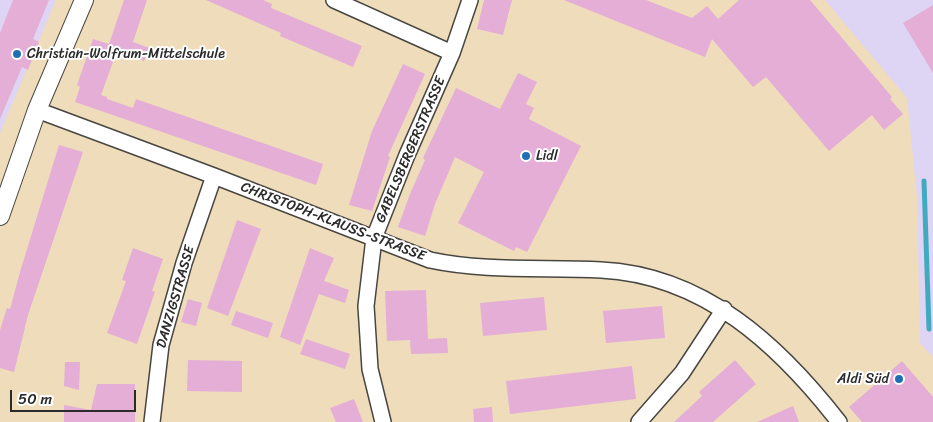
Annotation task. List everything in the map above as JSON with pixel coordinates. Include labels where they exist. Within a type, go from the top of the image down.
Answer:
[{"type":"street","points":[[0,216],[38,110],[84,0]]},
{"type":"street","points":[[334,0],[452,54]]},
{"type":"street","name":"GABELSBERGERSTRASSE","points":[[383,422],[370,369],[366,306],[374,238],[407,155],[452,54],[470,0]]},
{"type":"street","name":"CHRISTOPH-KLAUSS-STRASSE","points":[[38,110],[430,260],[457,266],[604,270],[669,282],[724,309],[749,327],[783,357],[840,422]]},
{"type":"street","name":"DANZIGSTRASSE","points":[[152,422],[161,345],[184,263],[214,176]]},
{"type":"street","points":[[639,422],[682,373],[724,309]]},
{"type":"shaded area","name":"Christian-Wolfrum-Mittelschule","points":[[0,0],[56,0],[0,133]]},
{"type":"shaded area","points":[[825,0],[933,0],[933,357],[920,343],[917,197],[907,98]]},
{"type":"building","name":"Christian-Wolfrum-Mittelschule","points":[[13,0],[49,0],[33,39],[39,42],[28,70],[22,67],[0,119],[0,33]]},
{"type":"building","points":[[124,0],[147,0],[133,42],[149,48],[144,61],[117,51],[101,95],[133,108],[136,99],[323,164],[316,185],[75,102],[80,87],[77,85],[93,39],[109,44]]},
{"type":"building","points":[[206,0],[263,0],[272,4],[271,8],[362,46],[353,67],[280,36],[281,33]]},
{"type":"building","points":[[484,0],[512,0],[503,35],[477,29]]},
{"type":"building","points":[[564,0],[646,0],[692,18],[707,6],[718,19],[739,0],[810,0],[892,97],[890,99],[903,114],[884,130],[872,115],[829,151],[766,77],[753,87],[712,39],[705,57]]},
{"type":"building","points":[[933,5],[933,73],[903,23]]},
{"type":"building","points":[[403,64],[425,74],[388,156],[390,157],[372,211],[349,205],[372,131]]},
{"type":"building","name":"Lidl","points":[[518,73],[537,82],[526,104],[534,108],[529,119],[581,146],[527,252],[516,247],[514,251],[458,223],[484,172],[455,157],[435,204],[425,236],[398,227],[425,160],[423,158],[456,88],[500,109]]},
{"type":"building","points":[[59,145],[83,152],[28,315],[14,372],[0,368],[0,330],[7,308],[10,309]]},
{"type":"building","points":[[237,220],[261,229],[228,316],[207,308]]},
{"type":"building","points":[[133,248],[163,259],[152,291],[155,292],[137,344],[107,333],[126,281],[122,280]]},
{"type":"building","points":[[310,248],[334,258],[324,281],[349,290],[345,303],[319,294],[300,345],[280,337]]},
{"type":"building","points":[[426,290],[428,339],[447,338],[448,353],[411,354],[410,340],[387,341],[385,291]]},
{"type":"building","points":[[544,297],[547,330],[483,336],[480,303]]},
{"type":"building","points":[[188,299],[202,303],[196,326],[181,322]]},
{"type":"building","points":[[662,306],[665,338],[606,343],[603,311]]},
{"type":"building","points":[[236,311],[273,323],[268,338],[231,325]]},
{"type":"building","points":[[306,339],[350,354],[345,369],[300,354]]},
{"type":"building","points":[[188,360],[242,361],[242,392],[187,391]]},
{"type":"building","points":[[735,360],[756,384],[713,422],[674,422],[702,396],[699,392]]},
{"type":"building","name":"Aldi Süd","points":[[902,361],[933,397],[933,422],[862,422],[849,407]]},
{"type":"building","points":[[65,362],[80,362],[79,390],[64,386]]},
{"type":"building","points":[[632,366],[636,399],[510,414],[506,381]]},
{"type":"building","points":[[97,384],[135,384],[135,422],[64,422],[64,405],[91,410]]},
{"type":"building","points":[[354,399],[363,422],[336,422],[330,408]]},
{"type":"building","points":[[793,406],[799,422],[757,422]]},
{"type":"building","points":[[492,407],[493,422],[474,422],[473,409]]},
{"type":"waterway","points":[[924,181],[929,329]]},
{"type":"place","name":"Christian-Wolfrum-Mittelschule","points":[[17,54]]},
{"type":"place","name":"Lidl","points":[[526,156]]},
{"type":"place","name":"Aldi Süd","points":[[899,379]]}]
